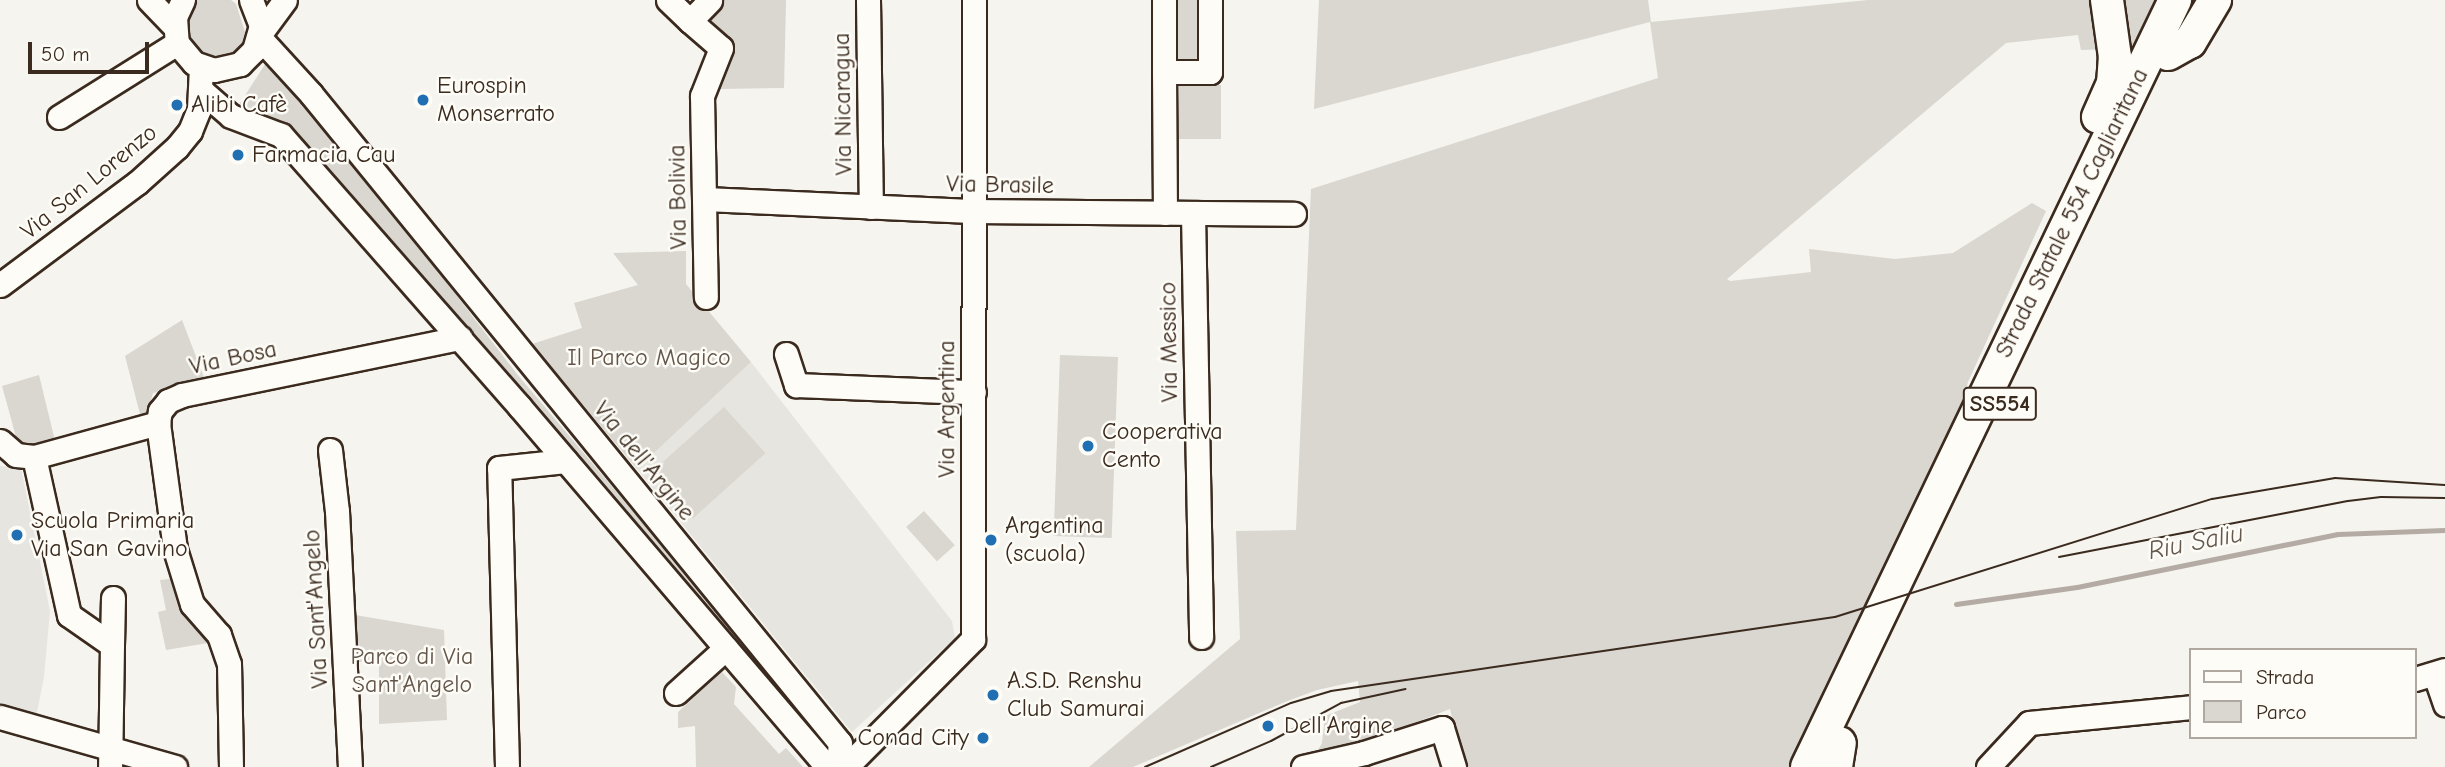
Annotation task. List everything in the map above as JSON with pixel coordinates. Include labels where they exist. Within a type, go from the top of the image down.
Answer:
[{"type":"highway","points":[[2046,266],[2038,247],[2112,85],[2115,57],[2107,0]]},
{"type":"highway","name":"Strada Statale 554 Cagliaritana","points":[[1906,580],[2046,266],[2175,0]]},
{"type":"highway","name":"Strada Statale 554 Cagliaritana","points":[[1807,767],[1885,623],[2193,0]]},
{"type":"highway","points":[[2168,54],[2190,42],[2215,0]]},
{"type":"highway","name":"Strada Statale 554 Cagliaritana","points":[[1835,759],[1885,623]]},
{"type":"street","points":[[149,0],[175,34],[187,58],[201,67],[221,70],[240,64],[254,50],[259,35],[260,18],[251,0]]},
{"type":"street","points":[[60,117],[175,34],[183,0]]},
{"type":"street","points":[[259,35],[285,0]]},
{"type":"street","points":[[668,0],[690,20],[710,0]]},
{"type":"street","name":"Via Nicaragua","points":[[868,0],[871,207]]},
{"type":"street","name":"Via Argentina","points":[[837,766],[973,639],[974,392],[971,211],[974,0]]},
{"type":"street","points":[[1164,0],[1164,213]]},
{"type":"street","points":[[1164,72],[1210,72],[1210,0]]},
{"type":"street","name":"Via Bolivia","points":[[690,20],[721,48],[702,96],[706,297]]},
{"type":"street","name":"Via dell'Argine","points":[[259,35],[311,94],[840,743],[837,766]]},
{"type":"street","name":"Via San Lorenzo","points":[[0,285],[137,183],[177,147],[190,131],[199,109],[201,67]]},
{"type":"street","points":[[201,91],[231,116],[281,135],[460,338],[726,648],[837,766]]},
{"type":"street","name":"Via Brasile","points":[[705,200],[971,211],[1294,214]]},
{"type":"street","name":"Via Messico","points":[[1192,213],[1201,637]]},
{"type":"street","name":"Via Bosa","points":[[158,423],[160,411],[168,401],[183,395],[460,338]]},
{"type":"street","points":[[786,354],[796,385],[974,392]]},
{"type":"street","points":[[0,441],[16,455],[34,457],[158,423],[175,549],[192,604],[219,635],[229,664],[232,767]]},
{"type":"street","name":"Via Sant'Angelo","points":[[330,450],[337,511],[350,767]]},
{"type":"street","points":[[34,457],[69,615],[112,645]]},
{"type":"street","points":[[507,767],[499,468],[566,461]]},
{"type":"street","points":[[110,759],[113,598]]},
{"type":"street","points":[[676,693],[726,648]]},
{"type":"street","points":[[2432,675],[2445,704]]},
{"type":"street","points":[[1988,767],[2029,723],[2190,707]]},
{"type":"street","points":[[0,717],[110,759],[175,767]]},
{"type":"street","points":[[1303,767],[1364,753],[1442,728],[1454,767]]},
{"type":"shaded area","points":[[751,362],[952,621],[955,638],[852,732],[637,469]]},
{"type":"shaded area","name":"Scuola Primaria Via San Gavino","points":[[0,466],[21,468],[50,611],[44,677],[34,727],[0,717]]},
{"type":"green space","points":[[197,0],[231,0],[236,4],[245,32],[240,52],[217,63],[192,48],[186,18]]},
{"type":"green space","points":[[719,0],[786,0],[784,88],[719,89],[713,39],[696,24]]},
{"type":"green space","points":[[1173,0],[1199,0],[1199,66],[1173,66]]},
{"type":"green space","points":[[1319,0],[1648,0],[1651,22],[1868,0],[2100,0],[2107,49],[2081,50],[2078,35],[2006,43],[1727,279],[1730,281],[1811,272],[1809,249],[1895,259],[1953,253],[2032,203],[2046,211],[1968,382],[1957,424],[1794,767],[1460,767],[1451,733],[1455,729],[1450,709],[1355,746],[1314,757],[1322,743],[1325,716],[1360,702],[1358,681],[1317,690],[1285,702],[1133,767],[1089,767],[1240,639],[1236,531],[1296,530],[1311,189],[1658,78],[1650,22],[1314,109]]},
{"type":"green space","points":[[2118,0],[2160,0],[2125,71]]},
{"type":"green space","points":[[269,58],[517,374],[833,748],[830,750],[371,223],[237,108]]},
{"type":"green space","points":[[1173,85],[1221,85],[1221,139],[1173,139]]},
{"type":"green space","name":"Il Parco Magico","points":[[686,251],[686,284],[751,362],[637,469],[532,344],[582,328],[574,303],[638,285],[613,253]]},
{"type":"green space","points":[[182,320],[205,380],[153,393],[146,416],[141,418],[125,356]]},
{"type":"green space","name":"Cooperativa Cento","points":[[1060,355],[1118,357],[1112,538],[1054,536]]},
{"type":"green space","points":[[39,375],[56,445],[18,444],[2,386]]},
{"type":"green space","points":[[724,407],[765,453],[693,519],[651,473]]},
{"type":"green space","points":[[924,511],[955,545],[937,561],[906,527]]},
{"type":"green space","points":[[170,579],[182,611],[208,643],[166,650],[158,612],[166,610],[160,580]]},
{"type":"green space","name":"Parco di Via Sant'Angelo","points":[[355,615],[444,630],[447,720],[379,724],[379,661],[357,662]]},
{"type":"green space","points":[[722,672],[736,687],[734,704],[779,754],[786,748],[803,767],[696,767],[695,726],[678,728],[678,712]]},
{"type":"waterway","name":"Riu Saliu","points":[[1956,604],[2077,587],[2338,534],[2445,530]]},
{"type":"tram line","points":[[1145,767],[1291,703],[1331,691],[1835,617],[2212,499],[2335,478],[2445,485]]},
{"type":"tram line","points":[[2059,557],[2348,501],[2381,497],[2445,498]]},
{"type":"tram line","points":[[1211,767],[1271,741],[1341,703],[1406,689]]},
{"type":"place","name":"Eurospin Monserrato","points":[[423,100]]},
{"type":"place","name":"Alibi Cafè","points":[[177,105]]},
{"type":"place","name":"Farmacia Cau","points":[[238,155]]},
{"type":"place","name":"Cooperativa Cento","points":[[1088,446]]},
{"type":"place","name":"Scuola Primaria Via San Gavino","points":[[17,535]]},
{"type":"place","name":"Argentina (scuola)","points":[[991,540]]},
{"type":"place","name":"A.S.D. Renshu Club Samurai","points":[[993,695]]},
{"type":"place","name":"Dell'Argine","points":[[1268,726]]},
{"type":"place","name":"Conad City","points":[[983,738]]}]
